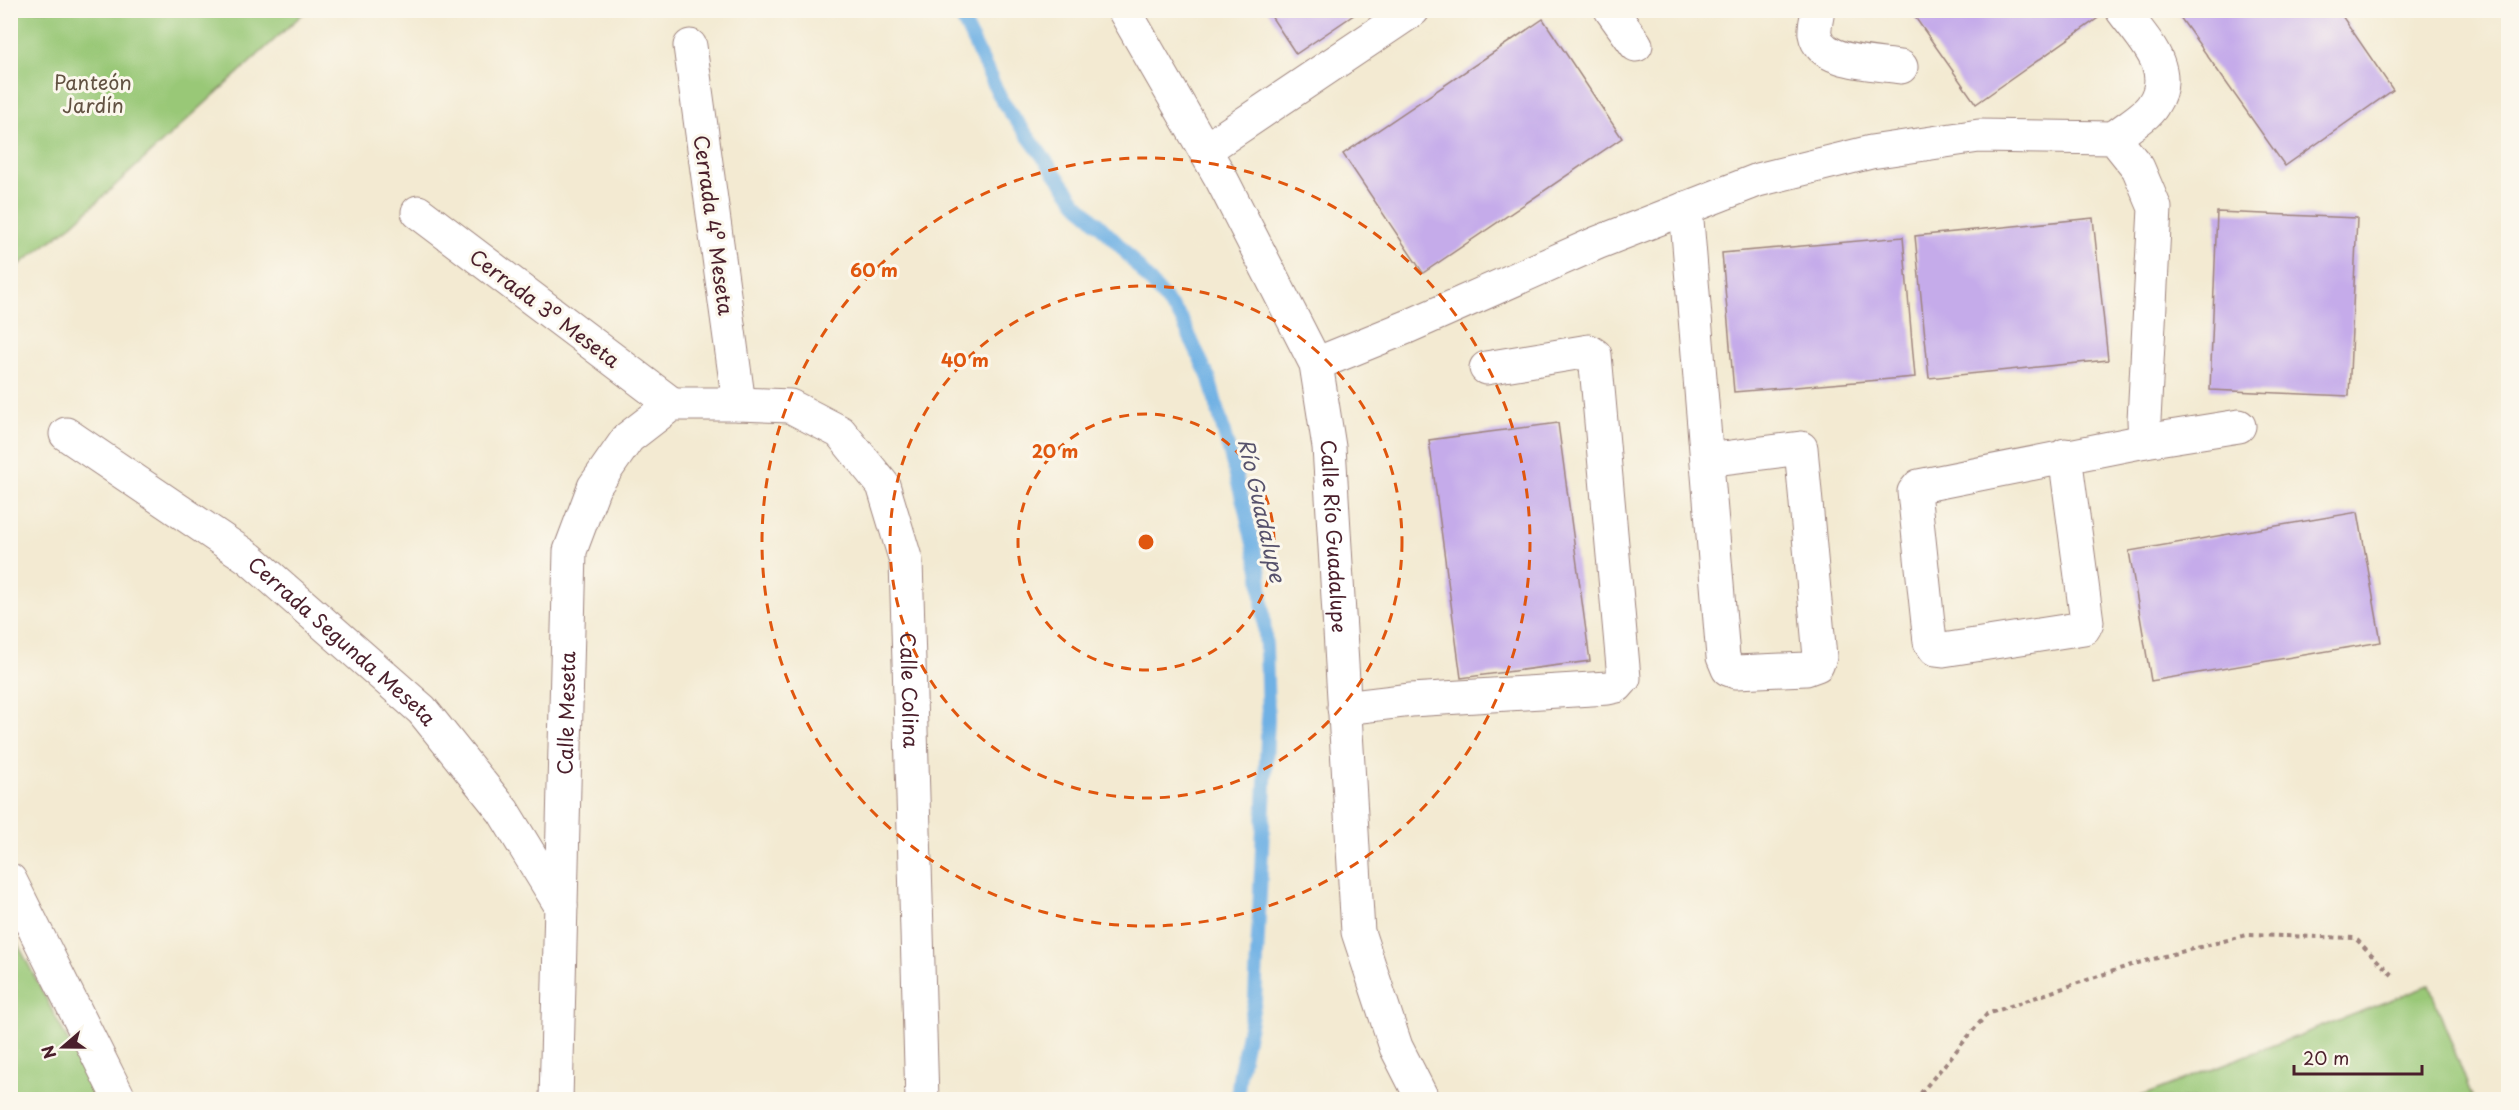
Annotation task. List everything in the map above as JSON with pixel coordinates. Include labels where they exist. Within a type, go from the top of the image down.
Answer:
[{"type":"street","name":"Calle Río Guadalupe","points":[[1124,10],[1205,150],[1316,364],[1329,447],[1358,932],[1396,1047],[1423,1100]]},
{"type":"street","points":[[1205,150],[1413,10]]},
{"type":"street","points":[[1611,10],[1636,45]]},
{"type":"street","points":[[1818,10],[1815,34],[1821,48],[1833,56],[1901,67]]},
{"type":"street","points":[[1316,364],[1407,327],[1598,243],[1758,180],[1871,152],[1979,136],[2114,138],[2153,106],[2161,84],[2159,61],[2122,10]]},
{"type":"street","name":"Cerrada 4º Meseta","points":[[690,46],[725,404]]},
{"type":"street","points":[[2114,138],[2138,168],[2155,208],[2144,420],[2145,441]]},
{"type":"street","points":[[1686,208],[1723,657],[1728,669],[1737,672],[1806,669],[1817,665],[1820,657],[1801,448],[1707,460]]},
{"type":"street","name":"Cerrada 3º Meseta","points":[[418,212],[672,404]]},
{"type":"street","points":[[1344,708],[1411,700],[1608,688],[1617,686],[1624,678],[1595,355],[1589,351],[1486,368]]},
{"type":"street","points":[[672,404],[725,404]]},
{"type":"street","name":"Calle Meseta","points":[[556,1100],[570,551],[594,487],[628,438],[672,404]]},
{"type":"street","name":"Calle Colina","points":[[725,404],[790,406],[840,432],[883,485],[906,561],[922,1100]]},
{"type":"street","points":[[2064,455],[2087,622],[2084,628],[1943,650],[1935,649],[1930,642],[1914,492],[1919,486],[2064,455],[2239,426]]},
{"type":"street","name":"Cerrada Segunda Meseta","points":[[66,434],[249,558],[422,710],[503,811],[561,906]]},
{"type":"street","points":[[10,880],[120,1100]]},
{"type":"path","points":[[1915,1100],[1987,1014],[2134,964],[2247,935],[2355,938],[2394,977]]},
{"type":"green space","name":"Panteón Jardín","points":[[11,10],[306,11],[73,224],[11,271]]},
{"type":"green space","points":[[11,931],[98,1099],[11,1099]]},
{"type":"green space","points":[[2429,985],[2473,1099],[2134,1099]]},
{"type":"building","points":[[1267,10],[1361,10],[1296,54]]},
{"type":"building","points":[[1910,10],[2093,10],[2098,18],[1976,104]]},
{"type":"building","points":[[2175,10],[2338,10],[2393,90],[2285,166]]},
{"type":"building","points":[[1543,19],[1622,138],[1423,273],[1343,154]]},
{"type":"building","points":[[2217,212],[2357,218],[2349,396],[2210,390]]},
{"type":"building","points":[[2093,218],[2108,360],[1929,378],[1915,236]]},
{"type":"building","points":[[1903,237],[1915,377],[1734,392],[1722,253]]},
{"type":"building","points":[[1558,423],[1590,661],[1461,678],[1429,440]]},
{"type":"building","points":[[2358,512],[2381,642],[2151,681],[2129,551]]},
{"type":"waterway","name":"Río Guadalupe","points":[[958,10],[1002,101],[1076,202],[1121,247],[1181,318],[1209,378],[1244,505],[1260,574],[1266,647],[1268,718],[1255,1000],[1240,1072],[1237,1100]]}]
